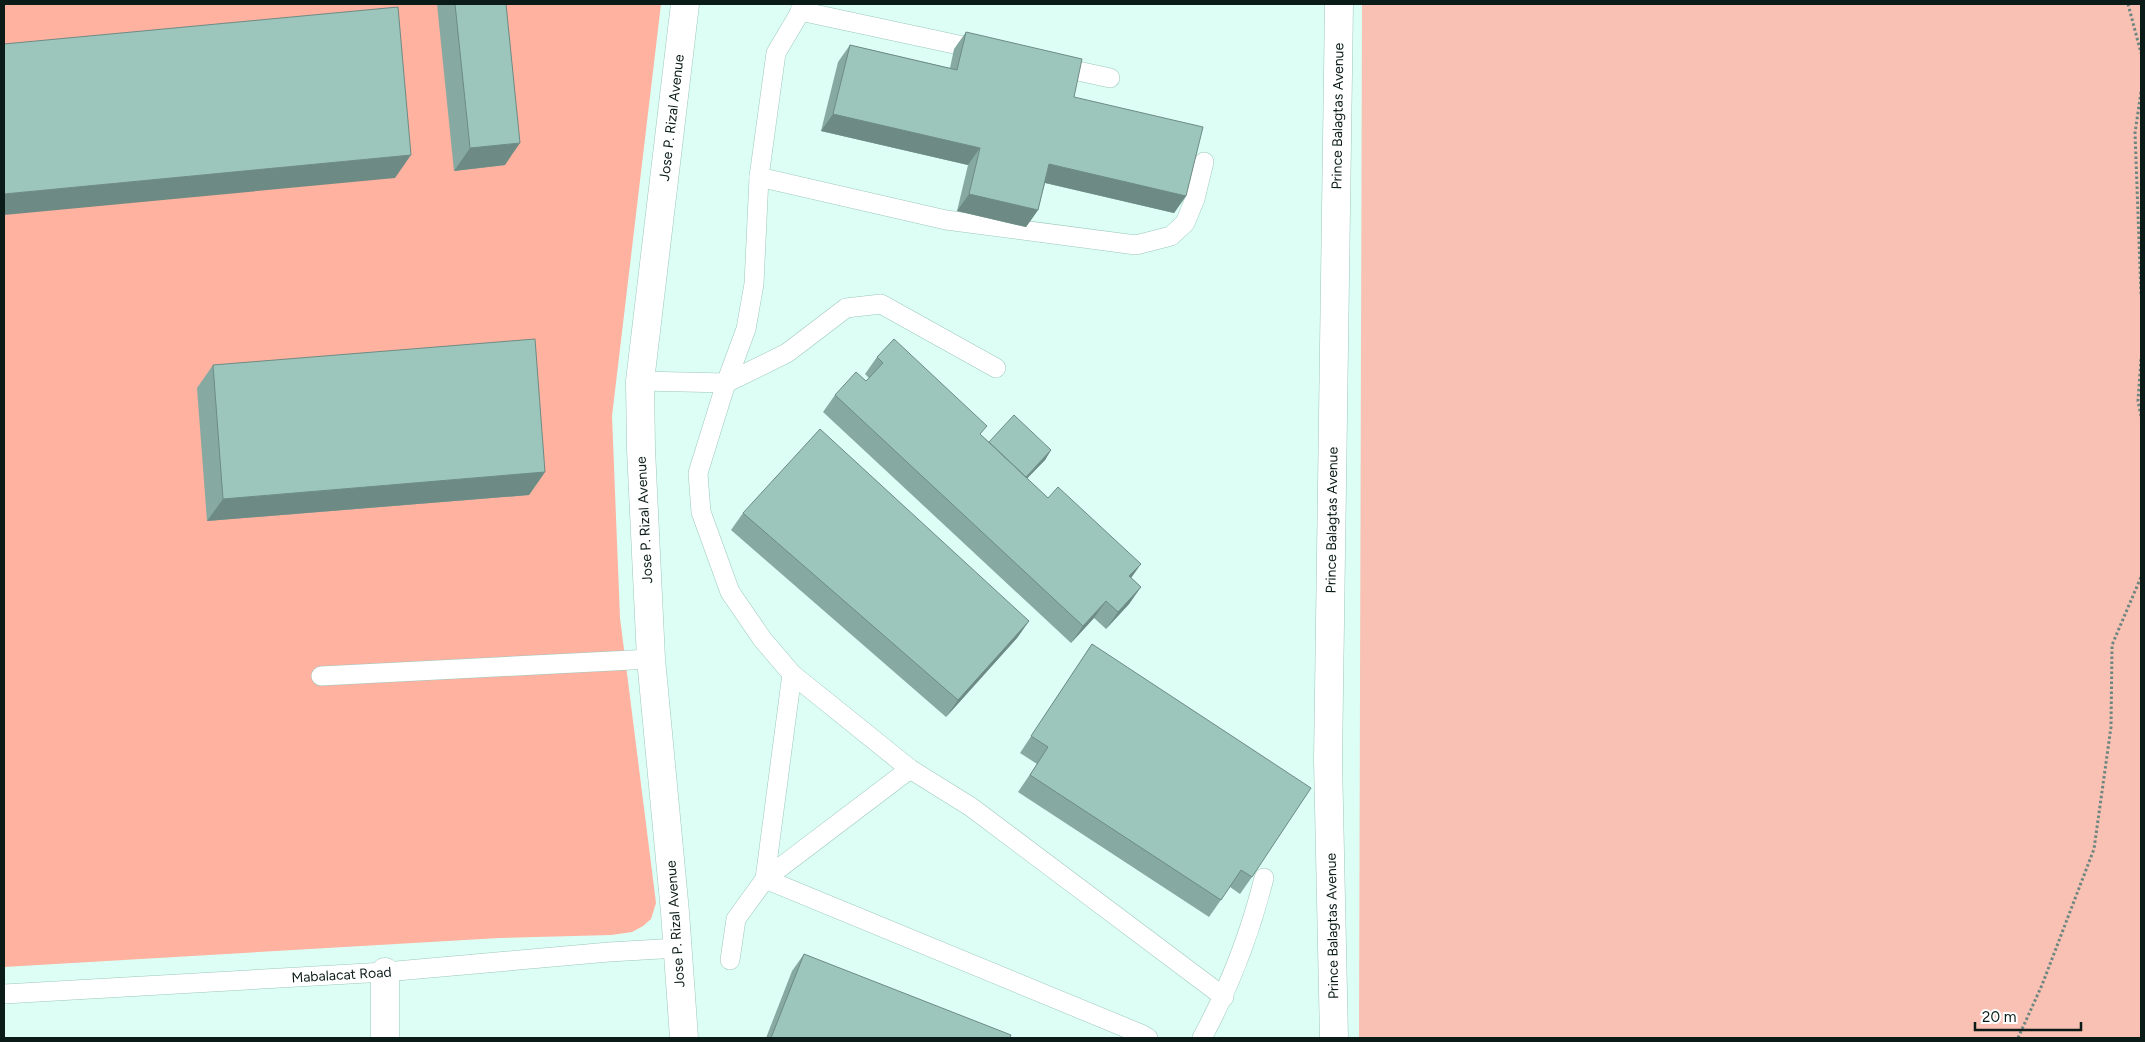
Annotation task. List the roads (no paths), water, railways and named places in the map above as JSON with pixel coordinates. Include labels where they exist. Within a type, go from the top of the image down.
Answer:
[{"type":"street","name":"Jose P. Rizal Avenue","points":[[684,1038],[678,948],[651,659],[641,448],[640,381],[685,4]]},
{"type":"street","name":"Prince Balagtas Avenue","points":[[1334,1038],[1328,760],[1339,4]]},
{"type":"street","points":[[385,972],[385,1038]]},
{"type":"lane","points":[[1004,55],[803,7],[776,53],[759,177],[754,284],[746,329],[726,383],[698,473],[701,512],[730,592],[763,640],[792,674],[910,769],[971,807],[1224,997]]},
{"type":"lane","points":[[1042,63],[1110,78]]},
{"type":"lane","points":[[759,177],[946,220],[1136,245],[1171,236],[1185,223],[1195,199],[1204,162]]},
{"type":"lane","points":[[640,381],[726,383],[787,353],[846,308],[881,304],[996,368]]},
{"type":"lane","points":[[321,676],[651,659]]},
{"type":"lane","points":[[765,879],[792,674]]},
{"type":"lane","points":[[730,960],[736,918],[765,879],[910,769]]},
{"type":"lane","points":[[1202,1038],[1224,997],[1256,909],[1264,878]]},
{"type":"lane","points":[[765,879],[1148,1038]]},
{"type":"lane","name":"Mabalacat Road","points":[[4,994],[385,972],[678,948]]}]
